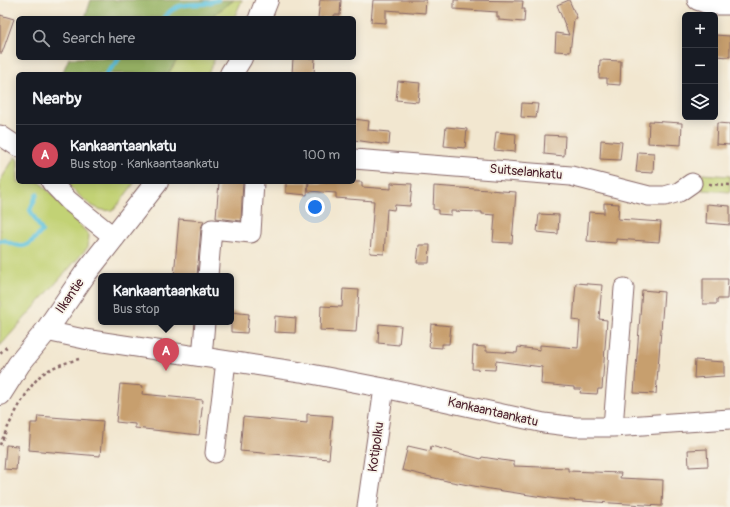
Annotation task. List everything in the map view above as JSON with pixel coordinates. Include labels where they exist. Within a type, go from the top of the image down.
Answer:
[{"type":"main road","points":[[261,16],[267,0]]},
{"type":"main road","points":[[232,72],[240,60]]},
{"type":"main road","name":"Ilkantie","points":[[0,394],[19,364],[46,331],[86,274],[156,184]]},
{"type":"street","points":[[697,0],[711,5],[730,5]]},
{"type":"street","points":[[0,135],[16,146]]},
{"type":"street","name":"Suitselankatu","points":[[356,159],[571,176],[649,196],[665,196],[679,192],[692,183]]},
{"type":"street","points":[[53,184],[69,201],[115,238]]},
{"type":"street","points":[[208,273],[212,229],[251,233],[254,184]]},
{"type":"street","points":[[613,427],[624,288]]},
{"type":"street","points":[[202,357],[205,325]]},
{"type":"street","name":"Kankaantaankatu","points":[[46,331],[84,339],[301,372],[384,388],[544,423],[576,427],[613,427],[730,419]]},
{"type":"street","points":[[215,453],[226,361]]},
{"type":"street","name":"Kotipolku","points":[[368,507],[384,388]]},
{"type":"path","points":[[692,183],[730,184]]},
{"type":"path","points":[[0,445],[6,429],[29,391],[39,378],[59,365],[78,359]]},
{"type":"green space","points":[[91,0],[234,0],[212,16],[86,16]]},
{"type":"green space","points":[[234,0],[242,0],[235,16],[212,16]]},
{"type":"green space","points":[[68,60],[177,60],[169,72],[63,72]]},
{"type":"green space","points":[[177,60],[214,60],[209,72],[169,72]]},
{"type":"green space","points":[[15,157],[16,184],[42,184],[89,235],[88,247],[0,346],[0,181]]},
{"type":"green space","points":[[702,174],[730,176],[730,192],[702,190]]},
{"type":"green space","points":[[67,184],[134,184],[114,210],[100,209],[82,198]]},
{"type":"building","points":[[320,0],[341,0],[340,15],[318,16]]},
{"type":"building","points":[[373,0],[426,0],[425,13],[386,10],[386,23],[371,22]]},
{"type":"building","points":[[454,0],[523,1],[522,9],[525,9],[524,22],[499,20],[499,17],[497,17],[497,12],[454,9]]},
{"type":"building","points":[[569,0],[577,18],[574,19],[570,52],[555,51],[556,33],[569,35],[557,5]]},
{"type":"building","points":[[0,15],[14,19],[2,53],[0,53]]},
{"type":"building","points":[[718,35],[730,36],[730,57],[718,56]]},
{"type":"building","points":[[293,60],[315,60],[314,72],[292,72]]},
{"type":"building","points":[[600,60],[621,61],[620,85],[607,84],[607,78],[599,78]]},
{"type":"building","points":[[398,81],[420,83],[418,102],[396,100]]},
{"type":"building","points":[[522,103],[538,104],[536,118],[521,117]]},
{"type":"building","points":[[356,119],[369,121],[368,130],[390,132],[389,145],[356,140]]},
{"type":"building","points":[[649,121],[682,123],[681,145],[648,143]]},
{"type":"building","points":[[717,123],[730,124],[730,145],[716,144]]},
{"type":"building","points":[[446,127],[467,129],[465,148],[444,146]]},
{"type":"building","points":[[496,132],[516,134],[515,152],[494,150]]},
{"type":"building","points":[[545,135],[565,136],[564,156],[544,154]]},
{"type":"building","points":[[601,140],[622,142],[620,160],[600,159]]},
{"type":"building","points":[[638,152],[654,153],[653,173],[636,172]]},
{"type":"building","points":[[356,182],[362,182],[362,187],[391,189],[391,183],[412,184],[410,206],[395,205],[394,210],[387,209],[384,254],[370,253],[374,201],[336,198],[336,193],[308,191],[309,184],[356,184]]},
{"type":"building","points":[[219,184],[243,184],[241,221],[216,218]]},
{"type":"building","points":[[286,184],[308,184],[307,195],[286,193]]},
{"type":"building","points":[[434,186],[516,192],[512,243],[493,242],[495,215],[482,214],[482,212],[451,211],[451,215],[438,214],[438,210],[433,209]]},
{"type":"building","points":[[604,203],[619,204],[618,219],[661,222],[659,242],[616,239],[616,243],[587,241],[589,212],[604,213]]},
{"type":"building","points":[[707,204],[730,206],[730,225],[706,223]]},
{"type":"building","points":[[539,214],[559,215],[558,234],[537,232]]},
{"type":"building","points":[[179,219],[204,221],[201,228],[197,273],[174,273]]},
{"type":"building","points":[[419,245],[430,245],[429,263],[417,263]]},
{"type":"building","points":[[703,279],[728,279],[727,299],[717,299],[717,304],[703,304]]},
{"type":"building","points":[[576,283],[602,285],[599,319],[607,320],[602,389],[598,389],[597,394],[580,393],[581,389],[574,389],[574,387],[541,384],[542,367],[496,361],[495,370],[472,369],[473,346],[486,347],[486,351],[517,353],[518,347],[540,350],[540,345],[578,348],[580,321],[573,320]]},
{"type":"building","points":[[343,289],[359,290],[356,332],[320,330],[321,306],[342,307]]},
{"type":"building","points":[[642,290],[664,292],[656,394],[634,393]]},
{"type":"building","points":[[234,312],[249,314],[247,333],[231,332],[231,325],[234,325]]},
{"type":"building","points":[[275,316],[296,318],[295,333],[274,332]]},
{"type":"building","points":[[379,324],[401,326],[399,345],[378,343]]},
{"type":"building","points":[[431,324],[451,326],[449,344],[442,344],[442,348],[429,347]]},
{"type":"building","points":[[695,360],[724,362],[724,376],[694,378]]},
{"type":"building","points":[[120,384],[143,386],[142,394],[203,400],[199,435],[135,428],[135,424],[116,422]]},
{"type":"building","points":[[307,414],[333,416],[329,459],[240,451],[243,417],[307,423]]},
{"type":"building","points":[[38,416],[103,421],[100,456],[29,450],[31,423],[37,423]]},
{"type":"building","points":[[6,445],[18,446],[16,470],[4,469]]},
{"type":"building","points":[[408,446],[430,451],[431,446],[481,459],[482,457],[514,462],[514,466],[568,468],[568,471],[621,473],[620,478],[663,480],[662,506],[556,499],[447,481],[402,470]]},
{"type":"building","points":[[707,449],[708,466],[689,467],[688,450]]},
{"type":"waterway","points":[[166,16],[177,7],[204,4],[218,0]]},
{"type":"waterway","points":[[108,72],[118,60]]},
{"type":"waterway","points":[[0,241],[3,240],[16,245],[25,246],[33,241],[42,231],[30,210],[37,194]]},
{"type":"place","name":"Kankaantaankatu","points":[[166,371]]}]
